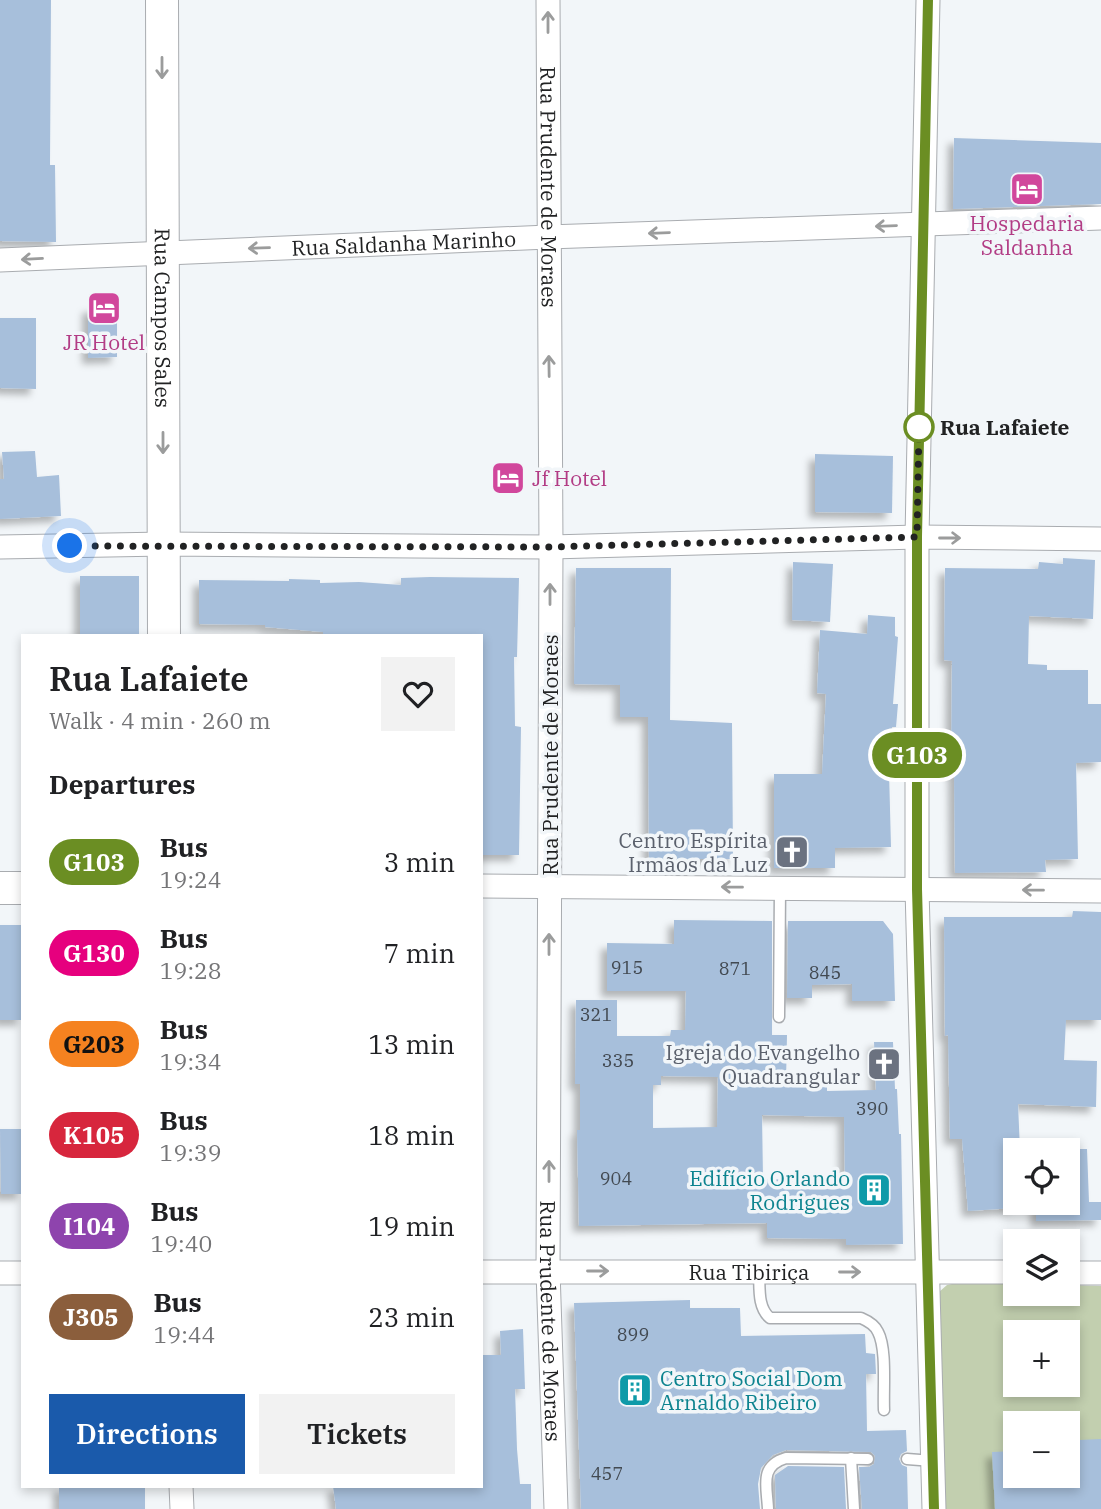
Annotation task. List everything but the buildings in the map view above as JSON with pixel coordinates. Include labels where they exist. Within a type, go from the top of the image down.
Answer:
[{"type":"main road","name":"Rua Campos Sales","points":[[162,0],[164,634]]},
{"type":"main road","points":[[0,888],[21,888]]},
{"type":"street","name":"Rua Prudente de Moraes","points":[[548,0],[551,547],[548,1271],[556,1509]]},
{"type":"street","points":[[928,0],[917,537],[917,889],[934,1509]]},
{"type":"street","name":"Rua Saldanha Marinho","points":[[0,260],[1101,218]]},
{"type":"street","points":[[0,547],[164,544],[551,547],[917,537],[1101,539]]},
{"type":"street","points":[[483,886],[1101,891]]},
{"type":"street","name":"Rua Tibiriça","points":[[483,1272],[1003,1272]]},
{"type":"street","points":[[0,1273],[21,1273]]},
{"type":"street","points":[[1080,1273],[1101,1273]]},
{"type":"street","points":[[181,1488],[182,1509]]},
{"type":"lane","points":[[779,1017],[780,888]]},
{"type":"lane","points":[[759,1272],[761,1306],[770,1318],[861,1318],[870,1322],[878,1331],[882,1345],[884,1410]]},
{"type":"lane","points":[[768,1509],[766,1474],[776,1461],[786,1458],[868,1458]]},
{"type":"lane","points":[[851,1458],[853,1509]]},
{"type":"lane","points":[[907,1459],[933,1461]]},
{"type":"green space","points":[[957,1283],[1003,1284],[1003,1306],[1080,1306],[1080,1285],[1101,1286],[1101,1509],[946,1509],[939,1292],[947,1285]]},
{"type":"bus line","name":"G103","points":[[928,0],[917,537],[917,889],[934,1509]]},
{"type":"place","name":"Hospedaria Saldanha","points":[[1027,189]]},
{"type":"place","name":"JR Hotel","points":[[104,308]]},
{"type":"place","name":"Rua Lafaiete","points":[[919,427]]},
{"type":"place","name":"Jf Hotel","points":[[508,478]]},
{"type":"place","name":"Centro Espírita Irmãos da Luz","points":[[792,852]]},
{"type":"place","name":"Igreja do Evangelho Quadrangular","points":[[884,1064]]},
{"type":"place","name":"Edifício Orlando Rodrigues","points":[[874,1190]]},
{"type":"place","name":"Centro Social Dom Arnaldo Ribeiro","points":[[635,1390]]},
{"type":"route","points":[[70,546],[164,544],[551,547],[917,537],[919,427]]}]
